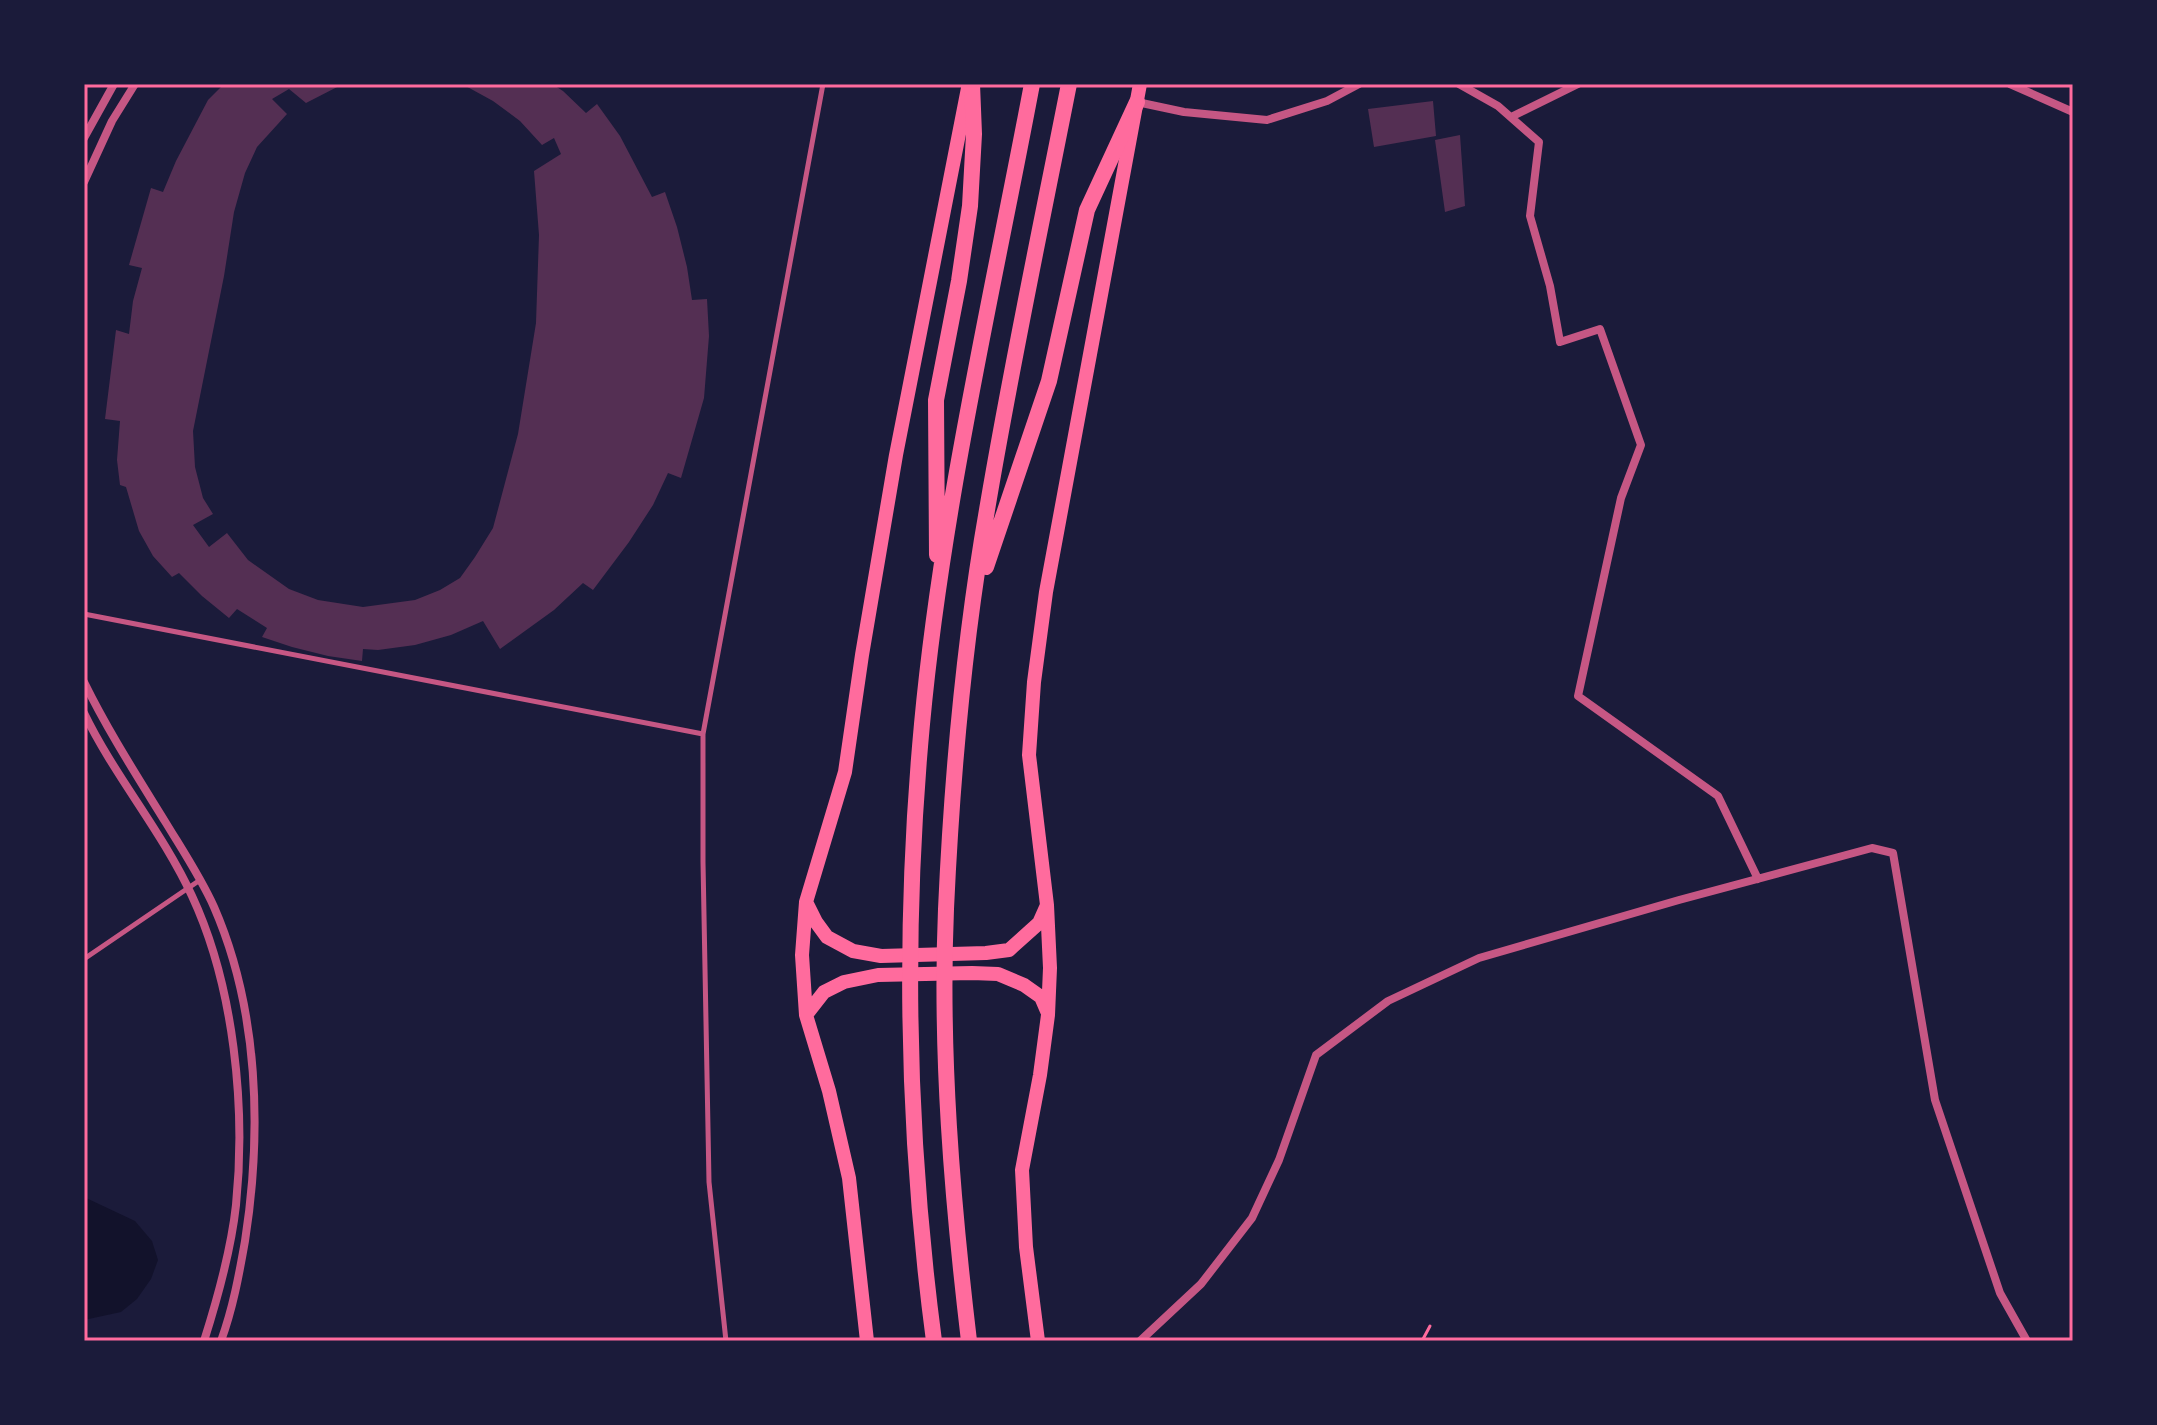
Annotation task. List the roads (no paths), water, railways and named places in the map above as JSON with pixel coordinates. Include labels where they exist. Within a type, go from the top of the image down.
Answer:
[{"type":"highway","points":[[937,603],[936,400],[970,206],[974,134],[971,84]]},
{"type":"highway","points":[[934,1341],[923,1260],[910,1008],[911,910],[922,725],[957,470],[1032,84]]},
{"type":"highway","points":[[969,1341],[958,1250],[949,1126],[945,1006],[946,910],[957,754],[973,606],[992,483],[1069,84]]},
{"type":"highway","points":[[973,606],[1049,381],[1087,210],[1137,102]]},
{"type":"main road","points":[[867,1341],[849,1178],[829,1091],[806,1015],[802,955],[806,902],[845,772],[896,455],[971,84]]},
{"type":"main road","points":[[1038,1341],[1026,1247],[1022,1170],[1040,1075],[1050,968],[1047,905],[1029,755],[1034,682],[1046,592],[1140,84]]},
{"type":"main road","points":[[806,902],[827,937],[853,951],[881,956],[1009,950],[1039,923],[1047,905]]},
{"type":"main road","points":[[806,1015],[824,992],[844,982],[878,975],[972,973],[998,974],[1024,985],[1041,997],[1048,1015]]},
{"type":"street","points":[[84,138],[114,84]]},
{"type":"street","points":[[84,182],[112,121],[135,84]]},
{"type":"street","points":[[1137,102],[1184,112],[1267,120],[1327,101],[1359,84]]},
{"type":"street","points":[[1459,84],[1498,106],[1539,142],[1530,216],[1550,286],[1560,342],[1600,329],[1641,445],[1621,498],[1578,696],[1718,796],[1758,879]]},
{"type":"street","points":[[1511,117],[1578,84]]},
{"type":"street","points":[[2010,84],[2073,112]]},
{"type":"street","points":[[84,682],[112,736],[215,908],[241,990],[255,1114],[252,1195],[238,1284],[221,1341]]},
{"type":"street","points":[[84,713],[173,858],[188,888],[222,983],[232,1035],[238,1099],[236,1207],[225,1266],[204,1341]]},
{"type":"street","points":[[1140,1341],[1201,1284],[1252,1218],[1279,1160],[1316,1055],[1388,1001],[1479,958],[1872,848],[1893,853],[1935,1100],[2000,1293],[2027,1341]]},
{"type":"lane","points":[[726,1341],[709,1182],[703,734],[823,84]]},
{"type":"lane","points":[[84,614],[703,734]]},
{"type":"lane","points":[[84,959],[200,879]]}]
